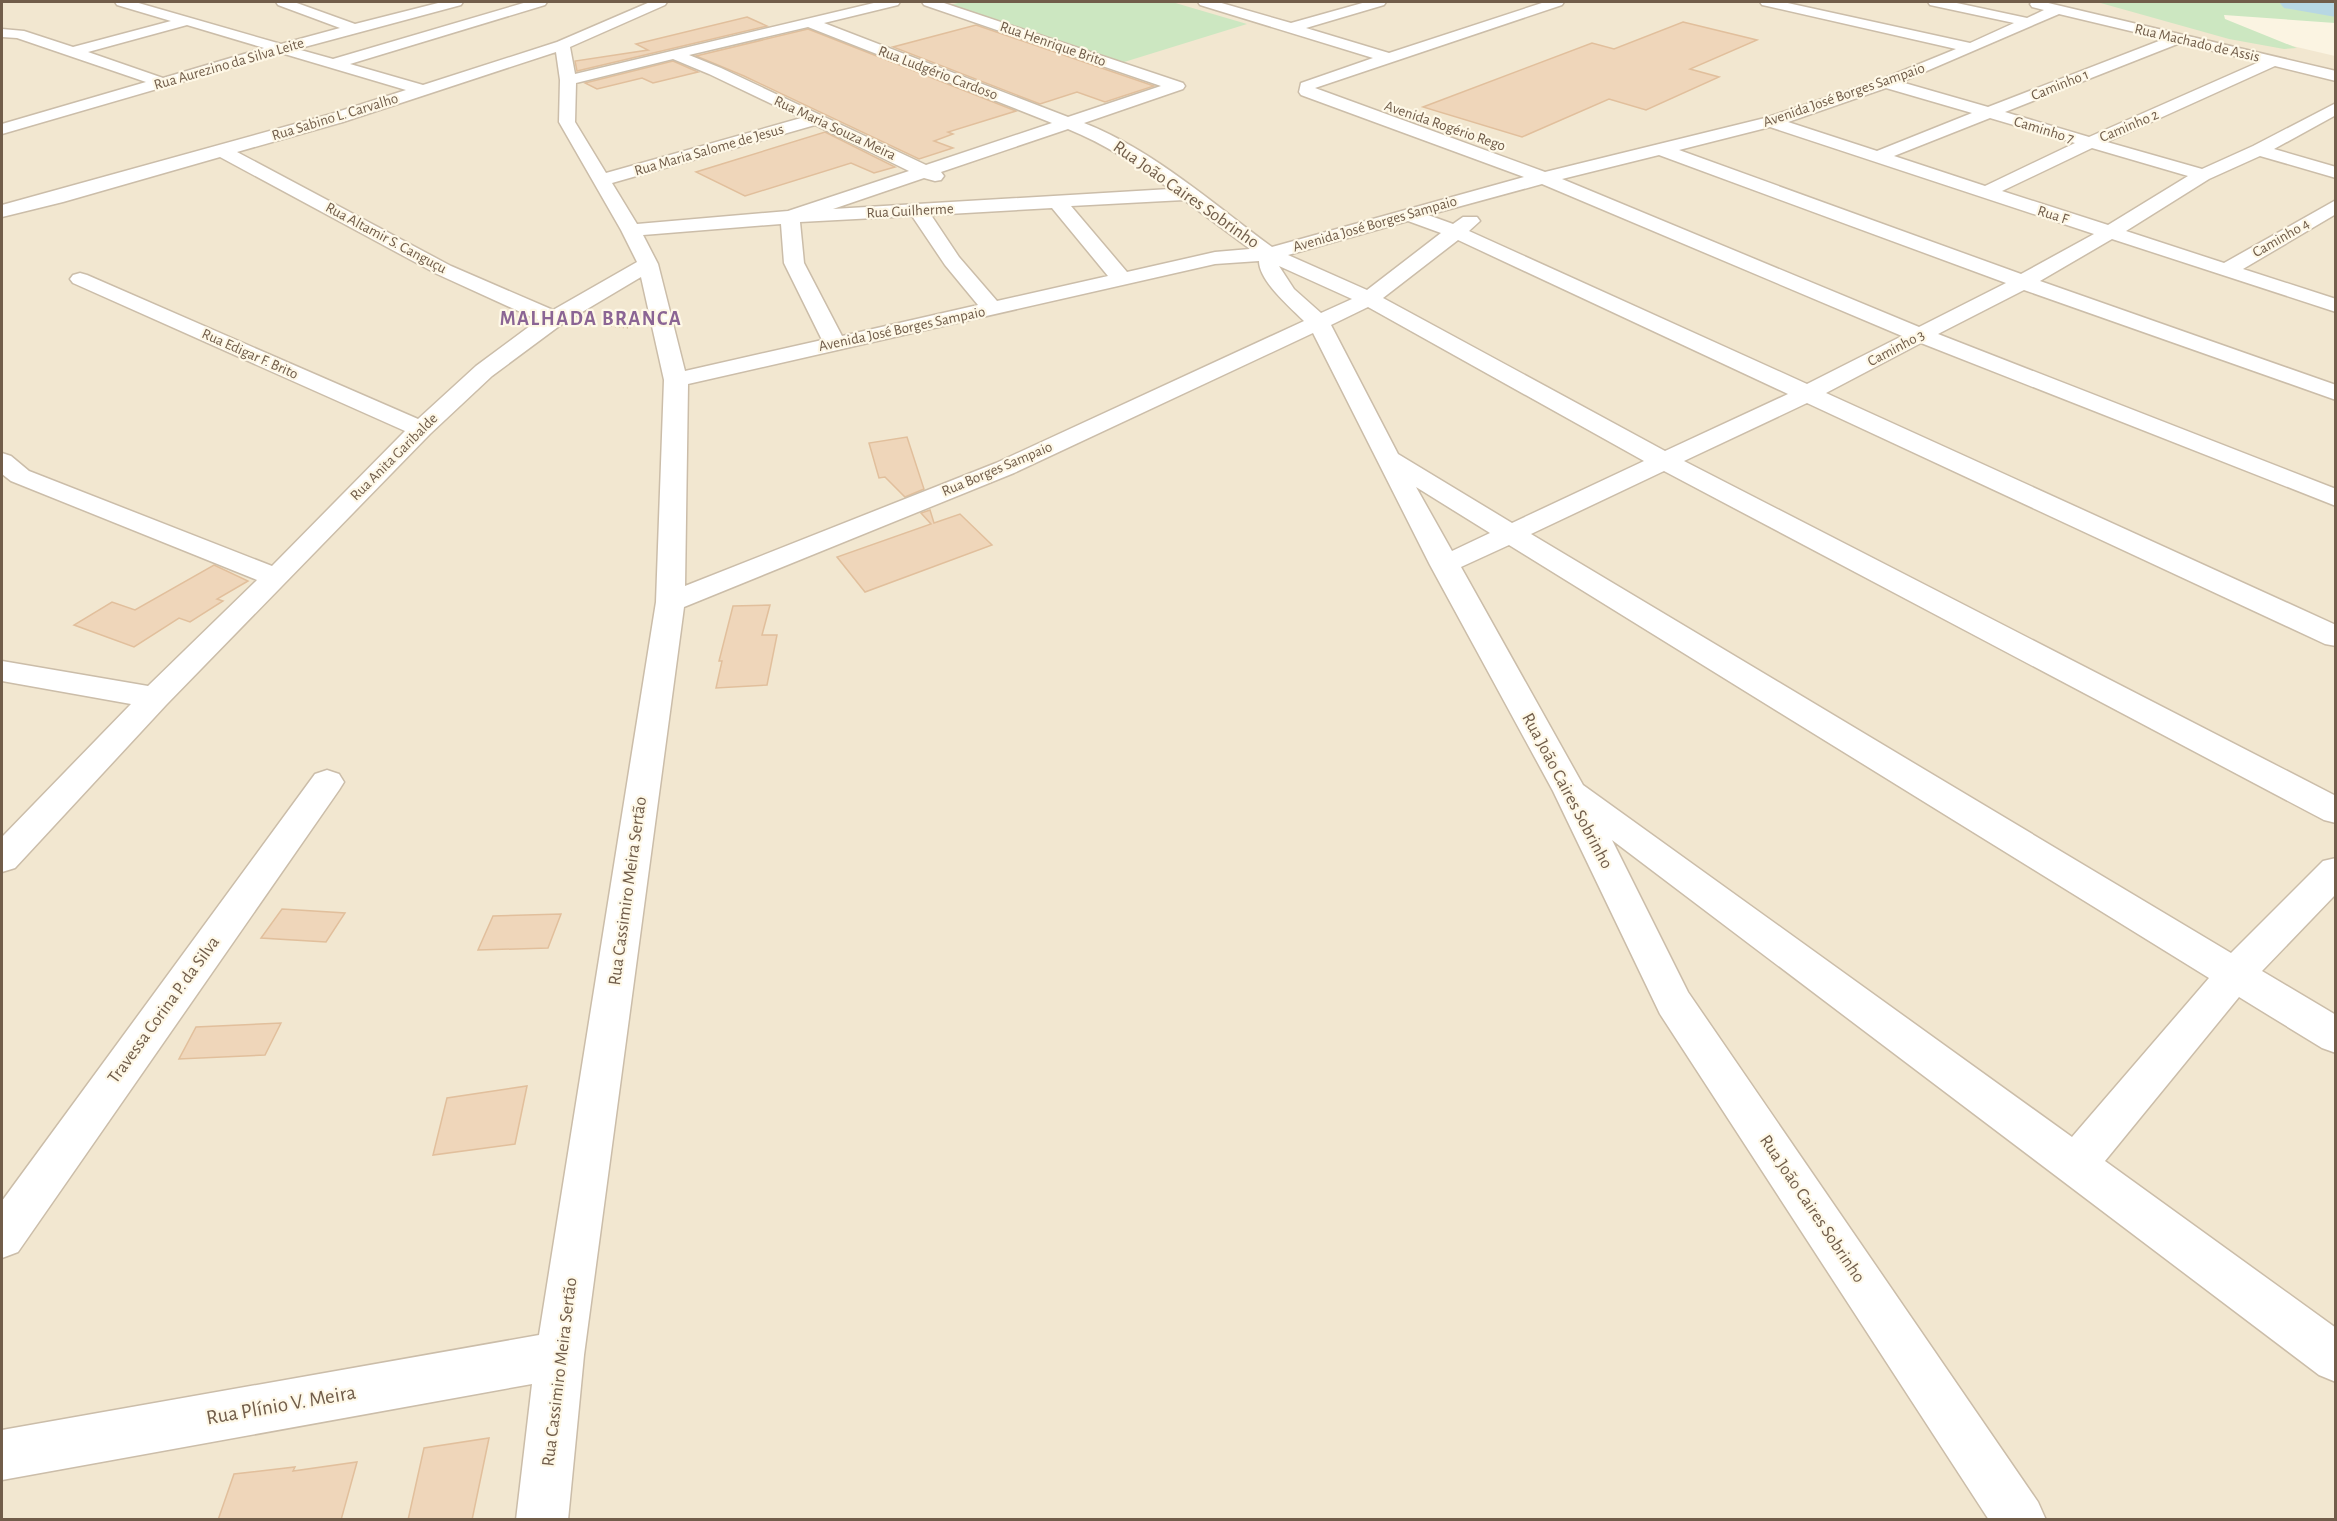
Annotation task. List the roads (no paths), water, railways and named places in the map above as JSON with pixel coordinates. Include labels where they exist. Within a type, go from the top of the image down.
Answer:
[{"type":"street","points":[[122,2],[423,90]]},
{"type":"street","points":[[283,2],[355,29]]},
{"type":"street","name":"Rua Aurezino da Silva Leite","points":[[2,129],[450,2]]},
{"type":"street","points":[[336,63],[540,2]]},
{"type":"street","name":"Rua Sabino L. Carvalho","points":[[2,211],[222,151],[423,90],[562,45],[660,2]]},
{"type":"street","points":[[568,80],[893,2]]},
{"type":"street","name":"Rua Henrique Brito","points":[[929,2],[1177,86],[1068,123]]},
{"type":"street","points":[[1205,2],[1389,58]]},
{"type":"street","points":[[1291,28],[1379,2]]},
{"type":"street","points":[[1312,87],[1389,58],[1557,2]]},
{"type":"street","points":[[1767,2],[1972,48]]},
{"type":"street","points":[[1935,2],[2028,22]]},
{"type":"street","name":"Rua Machado de Assis","points":[[2029,2],[2336,76]]},
{"type":"street","name":"Avenida José Borges Sampaio","points":[[676,380],[1215,258],[1269,254],[1488,192],[1771,122],[1886,83],[1972,48],[2058,9]]},
{"type":"street","points":[[73,52],[188,21]]},
{"type":"street","name":"Rua Ludgério Cardoso","points":[[809,22],[1068,123]]},
{"type":"street","points":[[2,33],[19,34],[163,83]]},
{"type":"street","name":"Caminho 1","points":[[1876,157],[2177,39]]},
{"type":"street","points":[[562,45],[568,80],[567,122],[632,230],[648,264]]},
{"type":"street","name":"Rua Maria Souza Meira","points":[[675,55],[925,170],[991,206]]},
{"type":"street","name":"Caminho 2","points":[[1984,193],[2089,143],[2274,61]]},
{"type":"street","name":"Caminho 7","points":[[1886,83],[2203,175]]},
{"type":"street","name":"Avenida Rogério Rego","points":[[1312,87],[1573,171]]},
{"type":"street","name":"Avenida Rogério Rego","points":[[1312,87],[1543,178],[1920,335],[2336,498]]},
{"type":"street","name":"Caminho 3","points":[[1444,565],[1808,393],[2023,282],[2109,233],[2203,175],[2259,150],[2336,108]]},
{"type":"street","name":"Rua Maria Salome de Jesus","points":[[601,180],[817,119]]},
{"type":"street","name":"Rua F","points":[[1771,122],[2336,306]]},
{"type":"street","points":[[836,343],[794,263],[790,217],[1068,123]]},
{"type":"street","name":"Rua João Caires Sobrinho","points":[[1068,123],[1099,135],[1139,158],[1269,254],[1269,269],[1281,285],[1318,322],[1444,565],[1570,791],[1674,1003],[2020,1520]]},
{"type":"street","points":[[1662,150],[2336,393]]},
{"type":"street","points":[[2259,150],[2336,173]]},
{"type":"street","name":"Rua Altamir S. Canguçu","points":[[222,151],[444,270],[554,319]]},
{"type":"street","name":"Rua Borges Sampaio","points":[[670,602],[1005,468],[1370,299],[1458,233],[1476,215],[1488,192]]},
{"type":"street","name":"Rua Guilherme","points":[[632,230],[790,217],[1188,194]]},
{"type":"street","points":[[1057,202],[1122,279]]},
{"type":"street","name":"Caminho 4","points":[[2226,270],[2336,206]]},
{"type":"street","points":[[918,210],[952,261],[992,309]]},
{"type":"street","points":[[1409,214],[1458,233],[2336,637]]},
{"type":"street","points":[[1269,254],[1370,299],[1662,460],[2336,811]]},
{"type":"street","name":"Rua Anita Garibalde","points":[[2,859],[155,698],[421,429],[484,371],[554,319],[648,264]]},
{"type":"street","name":"Rua Cassimiro Meira Sertão","points":[[542,1520],[560,1355],[670,602],[676,380],[648,264]]},
{"type":"street","name":"Rua Edigar F. Brito","points":[[80,279],[421,429]]},
{"type":"street","points":[[1387,458],[2336,1036]]},
{"type":"street","points":[[2,461],[20,476],[276,578]]},
{"type":"street","points":[[2,671],[155,698]]},
{"type":"street","name":"Travessa Corina P. da Silva","points":[[2,1237],[327,783]]},
{"type":"street","points":[[1570,791],[2336,1358]]},
{"type":"street","points":[[2075,1166],[2234,975],[2336,871]]},
{"type":"street","name":"Rua Plínio V. Meira","points":[[2,1455],[560,1355]]},
{"type":"waterway","points":[[2294,2],[2336,8]]},
{"type":"district","name":"MALHADA BRANCA","points":[[591,319]]}]
